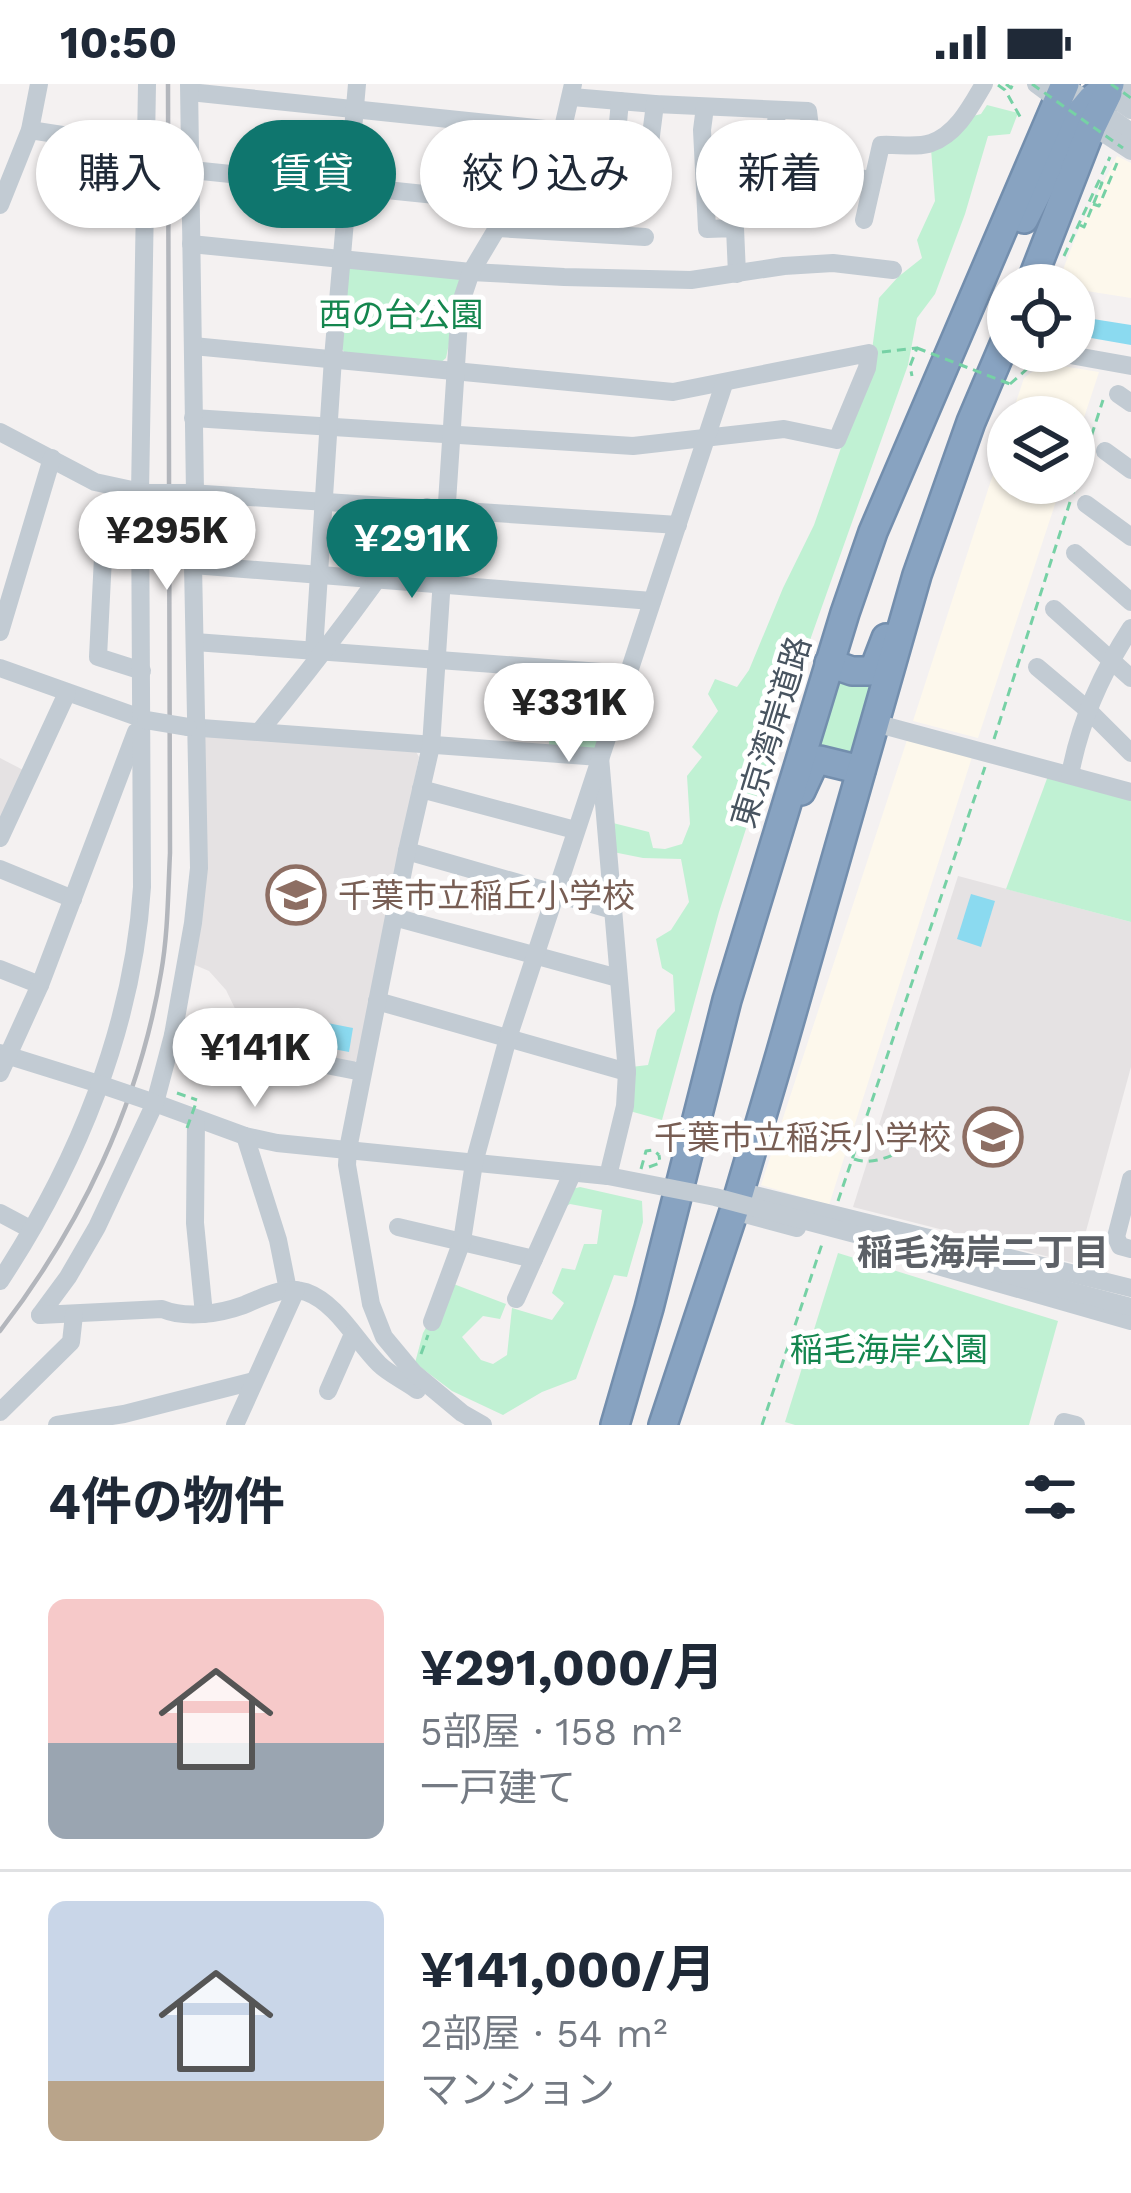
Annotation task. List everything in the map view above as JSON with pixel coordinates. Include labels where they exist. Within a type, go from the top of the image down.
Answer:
[{"type":"highway","points":[[1034,264],[1063,95],[1113,84]]},
{"type":"highway","name":"東京湾岸道路","points":[[615,1425],[773,842],[873,532],[1063,95]]},
{"type":"highway","points":[[663,1425],[736,1201],[917,575],[993,372]]},
{"type":"highway","points":[[829,664],[870,671],[917,575]]},
{"type":"highway","points":[[773,842],[816,762],[824,759],[861,770]]},
{"type":"street","points":[[3,192],[30,130],[39,84]]},
{"type":"street","points":[[146,120],[147,84]]},
{"type":"street","points":[[354,120],[357,84]]},
{"type":"street","points":[[864,220],[881,145],[930,144],[966,115],[984,84]]},
{"type":"street","points":[[1094,84],[1131,110]]},
{"type":"street","points":[[1113,84],[1131,95]]},
{"type":"street","points":[[190,120],[189,88],[470,120]]},
{"type":"street","points":[[567,120],[572,90],[620,101],[808,111],[809,120]]},
{"type":"street","points":[[1063,95],[1128,144]]},
{"type":"street","points":[[1063,95],[1128,144]]},
{"type":"street","points":[[618,120],[620,101]]},
{"type":"street","points":[[653,120],[655,104]]},
{"type":"street","points":[[705,107],[707,229],[735,228],[737,274]]},
{"type":"street","points":[[776,120],[777,110]]},
{"type":"street","points":[[30,130],[36,131]]},
{"type":"street","points":[[864,179],[873,180]]},
{"type":"street","points":[[0,1281],[65,1168],[99,1084],[121,1018],[140,928],[145,228]]},
{"type":"street","points":[[191,228],[193,728],[199,868],[194,923],[155,1103],[97,1227],[40,1315],[162,1310],[178,1316],[204,1314],[292,1290],[311,1293],[334,1311],[382,1368],[430,1401],[446,1400]]},
{"type":"street","points":[[319,651],[344,228]]},
{"type":"street","points":[[483,1425],[414,1373],[393,1352],[376,1320],[347,1165],[430,746],[440,584],[437,508],[450,434],[460,305],[471,272],[497,228]]},
{"type":"street","points":[[513,228],[645,237]]},
{"type":"street","points":[[191,244],[471,272],[691,280],[833,263],[893,270]]},
{"type":"street","points":[[193,346],[673,392],[869,353],[837,440],[784,429],[633,446],[194,418]]},
{"type":"street","points":[[1095,359],[1131,366]]},
{"type":"street","points":[[432,1322],[462,1241],[474,1163],[508,1038],[724,384]]},
{"type":"street","points":[[0,432],[94,482],[143,493],[325,500],[678,525]]},
{"type":"street","points":[[1106,452],[1131,470]]},
{"type":"street","points":[[0,632],[52,458]]},
{"type":"street","points":[[1086,504],[1131,536]]},
{"type":"street","points":[[260,733],[319,651],[437,508]]},
{"type":"street","points":[[142,544],[104,537],[98,657],[142,671]]},
{"type":"street","points":[[1075,553],[1131,602]]},
{"type":"street","points":[[194,565],[652,601]]},
{"type":"street","points":[[1054,609],[1131,678]]},
{"type":"street","points":[[1070,775],[1088,710],[1111,658],[1131,628]]},
{"type":"street","points":[[195,642],[628,674]]},
{"type":"street","points":[[1037,667],[1131,753]]},
{"type":"street","points":[[0,668],[144,720],[193,728],[600,757]]},
{"type":"street","points":[[0,838],[67,693]]},
{"type":"street","points":[[144,720],[40,985],[3,1061],[99,1084],[277,1143],[608,1176],[755,1207],[1131,1307]]},
{"type":"street","points":[[874,724],[1131,792]]},
{"type":"street","points":[[600,757],[627,1072],[625,1106],[608,1176]]},
{"type":"street","points":[[421,789],[575,830]]},
{"type":"street","points":[[407,851],[613,910]]},
{"type":"street","points":[[0,869],[73,899]]},
{"type":"street","points":[[394,917],[618,978]]},
{"type":"street","points":[[0,969],[40,985]]},
{"type":"street","points":[[377,1001],[627,1072]]},
{"type":"street","points":[[173,1035],[362,1072]]},
{"type":"street","points":[[193,1116],[204,1314]]},
{"type":"street","points":[[235,1425],[292,1290],[245,1136]]},
{"type":"street","points":[[516,1299],[572,1174]]},
{"type":"street","points":[[1130,1185],[1116,1237],[1120,1246],[1131,1250]]},
{"type":"street","points":[[736,1201],[1131,1288]]},
{"type":"street","points":[[0,1213],[31,1229]]},
{"type":"street","points":[[174,1220],[196,1222]]},
{"type":"street","points":[[829,1225],[1131,1321]]},
{"type":"street","points":[[398,1227],[534,1259]]},
{"type":"street","points":[[0,1412],[70,1342],[74,1315]]},
{"type":"street","points":[[328,1391],[353,1334]]},
{"type":"street","points":[[57,1425],[125,1419],[254,1381]]},
{"type":"street","points":[[1063,1425],[1076,1425]]},
{"type":"path","points":[[997,84],[1022,120]]},
{"type":"path","points":[[1113,84],[1131,95]]},
{"type":"path","points":[[1063,95],[1128,144]]},
{"type":"path","points":[[1064,256],[1110,157]]},
{"type":"path","points":[[1078,224],[1084,226],[1094,204],[1102,183],[1097,181]]},
{"type":"path","points":[[1094,204],[1099,206],[1110,181]]},
{"type":"path","points":[[912,376],[916,348]]},
{"type":"path","points":[[869,353],[916,348],[1011,383],[1024,372]]},
{"type":"path","points":[[992,746],[1118,396]]},
{"type":"path","points":[[762,1425],[987,759]]},
{"type":"path","points":[[175,1092],[193,1116]]},
{"type":"path","points":[[852,1159],[878,1161],[930,1136]]},
{"type":"path","points":[[634,1166],[652,1168],[660,1158],[653,1150],[643,1154],[641,1168],[640,1181]]},
{"type":"path","points":[[414,1373],[432,1322]]},
{"type":"shaded area","points":[[1117,156],[1131,163],[1131,298],[1095,292],[1095,264],[1065,264]]},
{"type":"shaded area","points":[[1032,372],[1099,372],[1091,396],[1018,396],[1024,378]]},
{"type":"shaded area","points":[[987,493],[987,504],[1055,504],[978,738],[913,721]]},
{"type":"shaded area","name":"千葉市立稲丘小学校","points":[[208,734],[415,750],[419,757],[358,1059],[352,1064],[241,1041],[243,1025],[226,990],[209,971],[190,963],[201,740]]},
{"type":"shaded area","points":[[907,740],[972,757],[829,1205],[761,1185]]},
{"type":"shaded area","points":[[0,758],[27,772],[0,831]]},
{"type":"shaded area","name":"千葉市立稲浜小学校","points":[[958,876],[1131,922],[1131,1067],[1077,1264],[853,1207]]},
{"type":"green space","points":[[987,105],[1018,113],[1010,134],[988,136],[935,294],[917,318],[908,365],[778,730],[719,912],[662,1120],[626,1110],[631,1067],[648,1065],[657,1030],[675,1011],[673,975],[662,968],[656,939],[671,930],[689,902],[681,859],[613,852],[609,822],[649,832],[653,848],[682,844],[690,824],[687,776],[702,757],[692,747],[718,711],[708,694],[715,679],[737,687],[749,670],[814,525],[870,365],[879,298],[922,258],[917,240],[935,201],[931,149]]},
{"type":"green space","name":"西の台公園","points":[[352,264],[458,274],[462,282],[446,358],[440,363],[346,354],[341,348],[346,271]]},
{"type":"green space","points":[[551,671],[613,678],[618,684],[598,746],[592,751],[549,747]]},
{"type":"green space","points":[[834,677],[876,678],[852,758],[810,756]]},
{"type":"green space","points":[[1048,776],[1131,798],[1131,922],[1006,889]]},
{"type":"green space","points":[[572,1189],[642,1201],[643,1222],[627,1277],[614,1275],[576,1379],[503,1415],[452,1391],[415,1363],[423,1333],[451,1283],[506,1304],[500,1319],[483,1316],[462,1337],[481,1360],[493,1364],[507,1355],[512,1308],[552,1320],[564,1303],[552,1293],[562,1268],[575,1270],[584,1244],[597,1244],[602,1210],[570,1204],[563,1208]]},
{"type":"green space","name":"稲毛海岸公園","points":[[838,1253],[1058,1321],[1029,1425],[785,1422]]},
{"type":"water","points":[[1095,319],[1131,325],[1131,345],[1095,339]]},
{"type":"water","points":[[971,894],[995,901],[981,947],[957,939]]},
{"type":"water","points":[[307,1019],[353,1028],[349,1052],[302,1043]]},
{"type":"railway","points":[[0,1331],[56,1249],[103,1162],[138,1069],[163,958],[170,853],[168,84]]},
{"type":"place","name":"千葉市立稲丘小学校","points":[[296,895]]},
{"type":"place","name":"千葉市立稲浜小学校","points":[[993,1137]]},
{"type":"district","name":"稲毛海岸二丁目","points":[[983,1253]]}]
